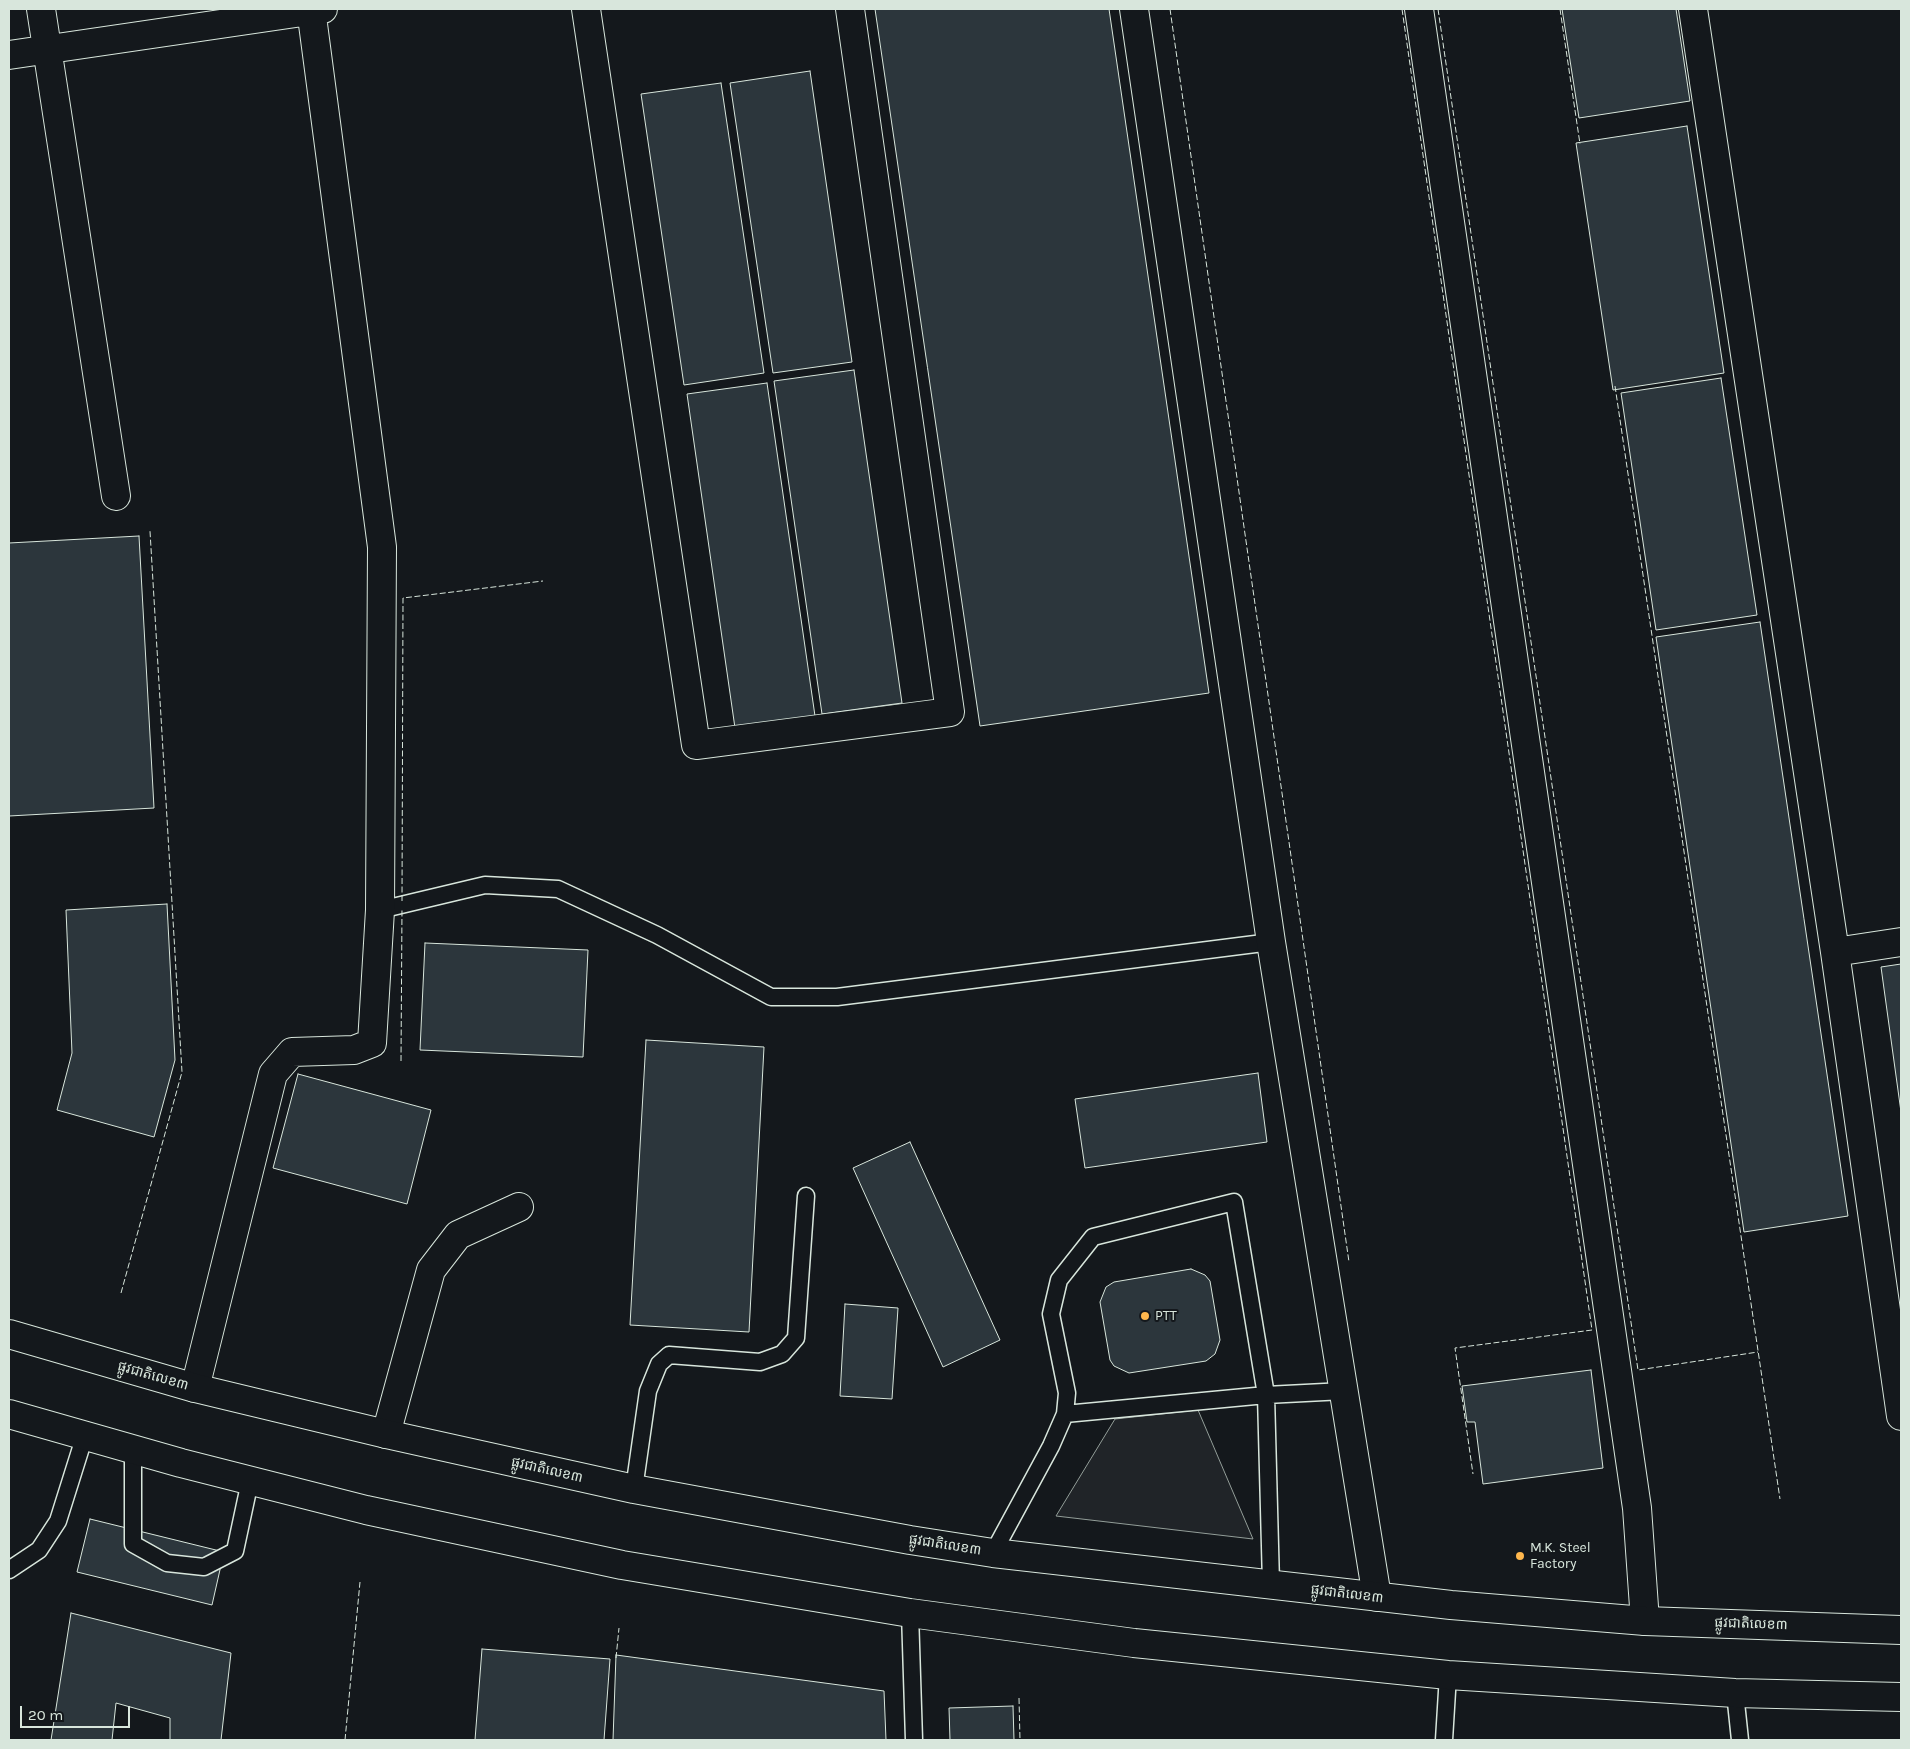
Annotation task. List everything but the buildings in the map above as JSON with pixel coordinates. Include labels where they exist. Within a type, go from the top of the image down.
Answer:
[{"type":"main road","points":[[42,9],[116,496]]},
{"type":"main road","points":[[9,55],[315,9],[382,547],[380,910],[372,1042],[354,1050],[292,1052],[273,1074],[195,1388]]},
{"type":"main road","points":[[586,9],[696,745],[950,712],[850,9]]},
{"type":"main road","points":[[1134,9],[1270,942],[1377,1598]]},
{"type":"main road","points":[[1419,9],[1637,1508],[1645,1621]]},
{"type":"main road","points":[[1693,9],[1835,952],[1901,1416]]},
{"type":"main road","points":[[1835,952],[1901,942]]},
{"type":"main road","points":[[386,1434],[430,1270],[458,1235],[518,1207]]},
{"type":"main road","name":"ផ្លូវជាតិលេខ៣","points":[[9,1334],[195,1388],[386,1434],[634,1489],[910,1540],[993,1553],[1271,1584],[1377,1598],[1645,1621],[1901,1630]]},
{"type":"main road","points":[[9,1414],[85,1434],[134,1450],[366,1510],[622,1564],[910,1613],[1134,1643],[1448,1675],[1735,1693],[1901,1697]]},
{"type":"lane","points":[[380,910],[485,885],[558,889],[657,935],[771,997],[837,997],[1270,942]]},
{"type":"lane","points":[[634,1489],[648,1391],[659,1364],[669,1355],[760,1362],[782,1354],[796,1338],[806,1196]]},
{"type":"lane","points":[[993,1553],[1052,1446],[1065,1414],[1067,1392],[1051,1314],[1059,1280],[1093,1237],[1234,1202],[1266,1395],[1271,1584]]},
{"type":"lane","points":[[1065,1414],[1266,1395],[1344,1391]]},
{"type":"lane","points":[[9,1570],[38,1550],[58,1521],[85,1434]]},
{"type":"lane","points":[[134,1450],[133,1544],[167,1563],[204,1567],[235,1551],[250,1481]]},
{"type":"lane","points":[[910,1613],[914,1740]]},
{"type":"lane","points":[[1444,1740],[1448,1675]]},
{"type":"lane","points":[[1735,1693],[1740,1740]]},
{"type":"shaded area","points":[[1198,1410],[1253,1539],[1056,1516],[1115,1419]]},
{"type":"fence","points":[[1170,9],[1349,1262]]},
{"type":"fence","points":[[1402,9],[1592,1330],[1455,1348],[1473,1474]]},
{"type":"fence","points":[[1438,9],[1638,1370],[1758,1352]]},
{"type":"fence","points":[[1560,9],[1580,144]]},
{"type":"fence","points":[[1615,386],[1780,1499]]},
{"type":"fence","points":[[121,1293],[182,1072],[150,531]]},
{"type":"fence","points":[[402,901],[403,598],[543,581]]},
{"type":"fence","points":[[401,1061],[402,908]]},
{"type":"fence","points":[[345,1740],[360,1582]]},
{"type":"fence","points":[[616,1658],[619,1628]]},
{"type":"fence","points":[[1019,1698],[1020,1740]]},
{"type":"place","name":"PTT","points":[[1145,1316]]},
{"type":"place","name":"M.K. Steel Factory","points":[[1520,1556]]}]
